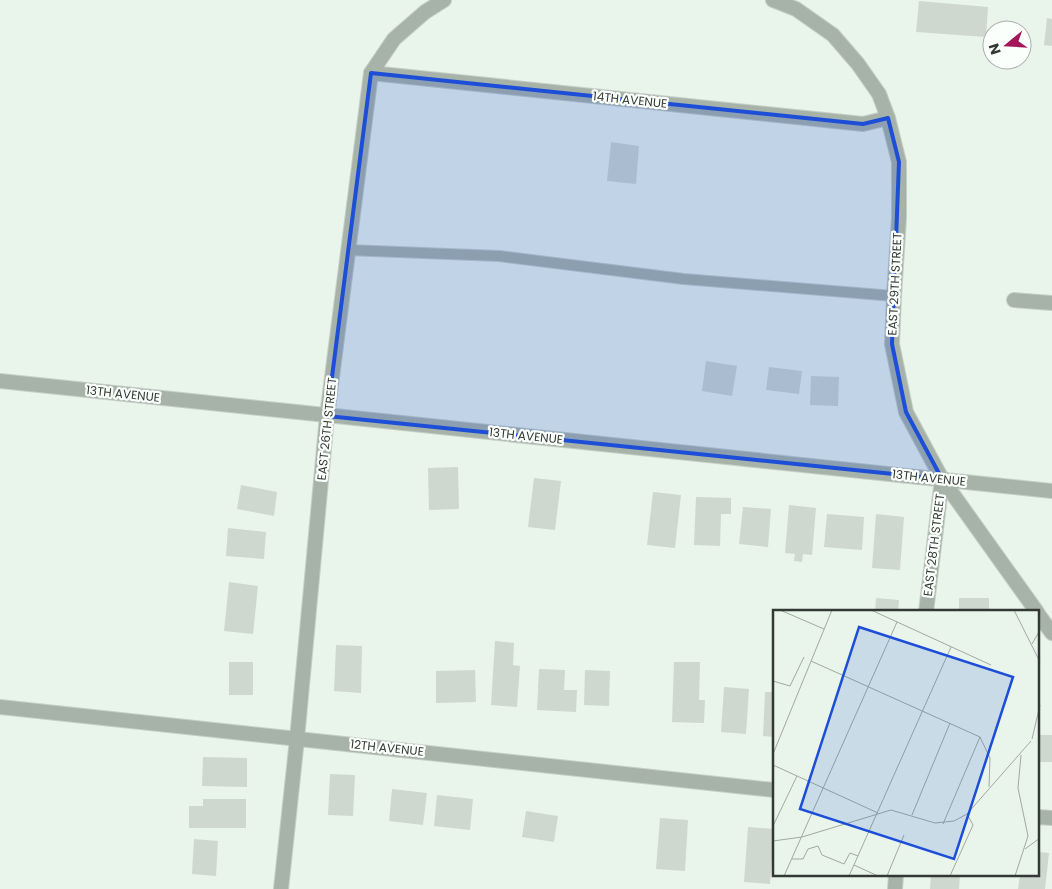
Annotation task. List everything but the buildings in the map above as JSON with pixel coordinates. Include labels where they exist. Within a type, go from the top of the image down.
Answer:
[{"type":"street","name":"EAST 26TH STREET","points":[[281,889],[327,416],[371,73],[394,39],[425,12],[444,0]]},
{"type":"street","name":"EAST 29TH STREET","points":[[773,0],[798,5],[832,35],[858,64],[879,94],[888,118],[899,162],[899,218],[892,344],[906,412],[942,479],[1035,610]]},
{"type":"street","name":"14TH AVENUE","points":[[371,73],[864,124],[888,118]]},
{"type":"street","points":[[1014,300],[1052,303]]},
{"type":"street","name":"13TH AVENUE","points":[[0,381],[1052,490]]},
{"type":"street","name":"EAST 28TH STREET","points":[[926,610],[942,479]]},
{"type":"street","name":"EAST 29TH STREET","points":[[1040,617],[1052,633]]},
{"type":"street","name":"12TH AVENUE","points":[[0,707],[773,790]]},
{"type":"street","points":[[895,889],[896,876]]},
{"type":"lane","points":[[348,250],[499,256],[684,279],[894,296]]},
{"type":"highlighted area","points":[[371,73],[863,124],[888,118],[899,162],[892,344],[906,412],[942,479],[327,416]]}]
